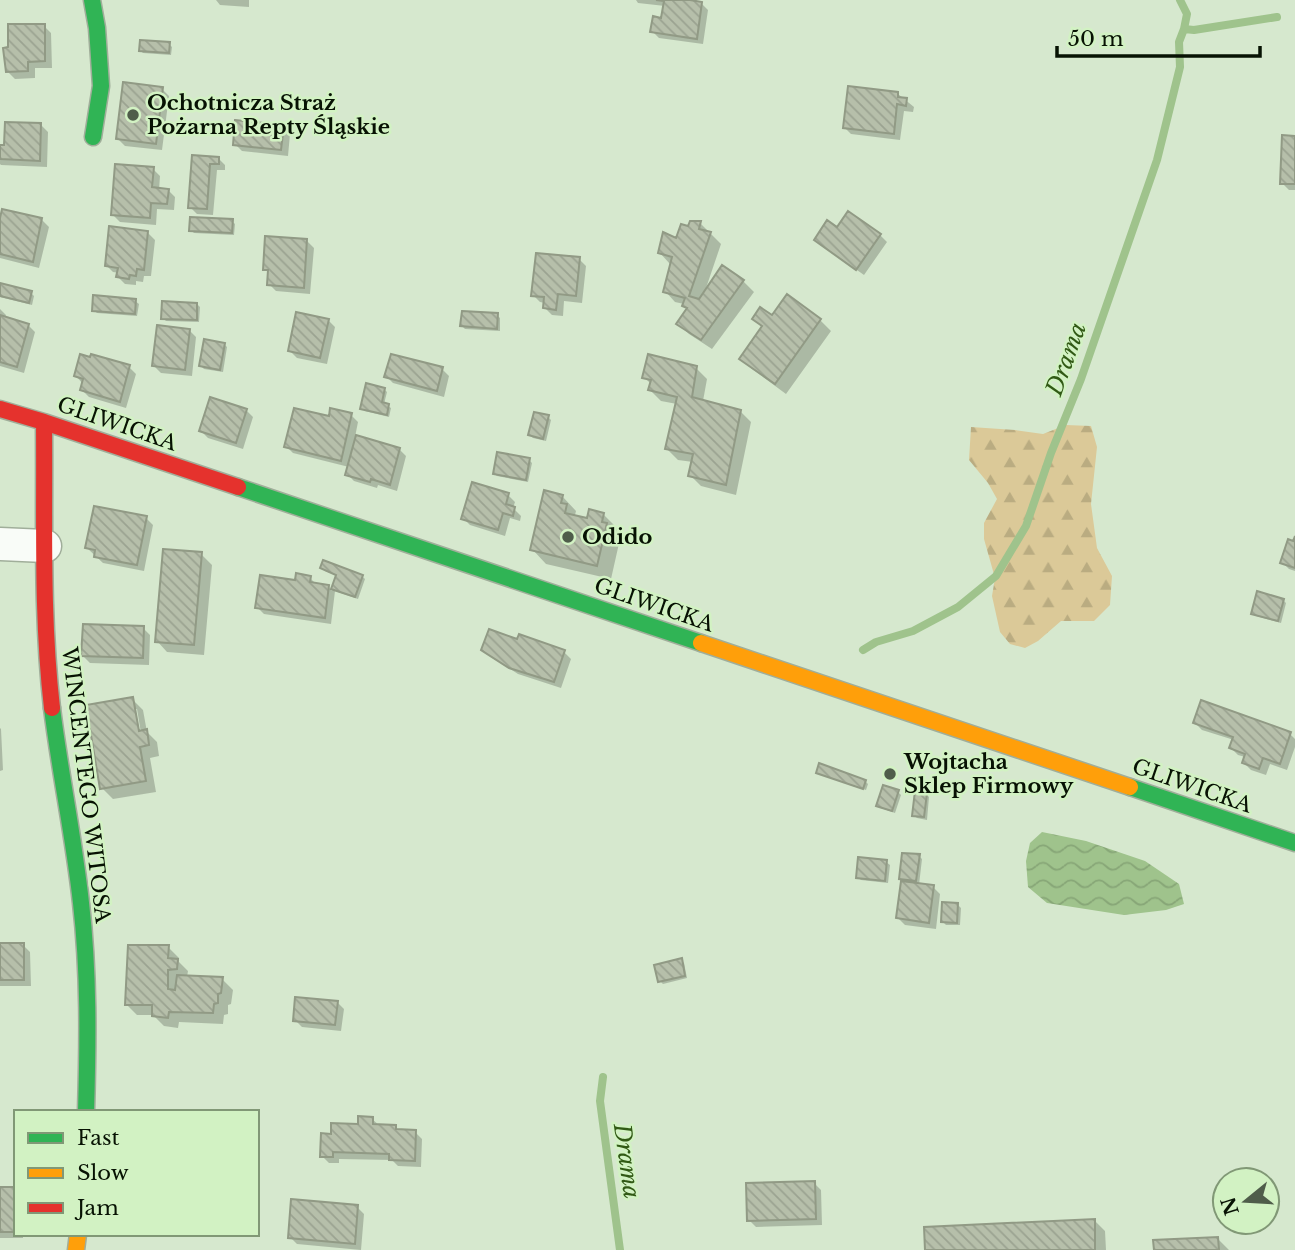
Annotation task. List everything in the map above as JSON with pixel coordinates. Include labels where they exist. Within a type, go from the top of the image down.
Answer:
[{"type":"main road","points":[[93,0],[100,86],[93,136]]},
{"type":"main road","name":"GLIWICKA","points":[[0,409],[1295,843]]},
{"type":"main road","name":"WINCENTEGO WITOSA","points":[[44,422],[47,656],[52,711],[81,905],[87,984],[86,1110]]},
{"type":"street","points":[[0,544],[45,546]]},
{"type":"green space","points":[[1066,425],[1091,426],[1097,447],[1091,504],[1097,548],[1112,576],[1110,605],[1094,621],[1061,621],[1038,641],[1025,648],[1010,644],[1000,632],[992,596],[995,578],[984,539],[984,523],[997,499],[969,460],[971,427],[1043,434]]},
{"type":"water","points":[[1042,832],[1086,841],[1145,861],[1179,884],[1184,904],[1166,910],[1124,915],[1047,903],[1028,887],[1026,861],[1030,843]]},
{"type":"building","points":[[656,0],[702,2],[697,39],[650,32],[653,16],[661,18],[664,1]]},
{"type":"building","points":[[8,24],[45,24],[45,61],[28,62],[28,71],[6,72],[3,48],[8,47]]},
{"type":"building","points":[[140,40],[170,42],[169,53],[139,51]]},
{"type":"building","points":[[123,82],[163,87],[156,144],[116,139]]},
{"type":"building","points":[[848,86],[898,92],[898,97],[907,98],[906,106],[897,104],[894,134],[843,128]]},
{"type":"building","points":[[235,120],[284,125],[281,150],[233,145]]},
{"type":"building","points":[[5,122],[41,123],[40,161],[0,159]]},
{"type":"building","points":[[1282,135],[1295,136],[1295,184],[1280,184]]},
{"type":"building","points":[[192,155],[219,157],[219,164],[210,164],[207,209],[188,208]]},
{"type":"building","points":[[115,164],[154,167],[152,187],[169,189],[167,204],[151,203],[150,218],[111,215]]},
{"type":"building","points":[[2,209],[42,218],[33,262],[0,254]]},
{"type":"building","points":[[848,211],[881,234],[856,270],[814,240],[827,220],[837,227]]},
{"type":"building","points":[[190,217],[233,219],[232,233],[189,231]]},
{"type":"building","points":[[690,221],[701,221],[699,229],[711,232],[689,296],[699,299],[722,265],[744,280],[701,340],[676,324],[687,308],[682,306],[685,298],[663,292],[672,257],[658,253],[663,232],[676,238],[681,224],[688,226]]},
{"type":"building","points":[[109,226],[148,231],[144,270],[137,269],[136,276],[130,275],[129,279],[116,277],[118,268],[105,266]]},
{"type":"building","points":[[265,236],[307,239],[304,288],[267,285],[268,270],[263,270]]},
{"type":"building","points":[[536,253],[580,257],[576,296],[558,294],[556,310],[543,308],[544,297],[531,296]]},
{"type":"building","points":[[0,283],[32,291],[29,303],[0,296]]},
{"type":"building","points":[[787,294],[821,319],[775,384],[739,359],[762,326],[752,319],[760,307],[772,315]]},
{"type":"building","points":[[93,295],[136,299],[135,314],[92,311]]},
{"type":"building","points":[[162,301],[197,303],[197,320],[161,319]]},
{"type":"building","points":[[462,311],[498,313],[497,329],[460,326]]},
{"type":"building","points":[[296,312],[329,319],[320,358],[288,351]]},
{"type":"building","points":[[0,315],[29,324],[17,367],[0,362]]},
{"type":"building","points":[[157,325],[190,329],[185,370],[152,366]]},
{"type":"building","points":[[204,339],[225,343],[220,370],[199,366]]},
{"type":"building","points":[[80,354],[90,357],[91,354],[130,365],[120,402],[80,390],[83,379],[74,376]]},
{"type":"building","points":[[391,354],[443,367],[437,391],[384,377]]},
{"type":"building","points":[[648,354],[697,366],[692,397],[741,410],[726,485],[688,476],[693,454],[665,449],[677,397],[648,390],[651,380],[642,378]]},
{"type":"building","points":[[366,383],[385,388],[382,402],[389,404],[387,415],[360,409]]},
{"type":"building","points":[[210,397],[247,409],[236,443],[199,431]]},
{"type":"building","points":[[294,408],[329,416],[330,408],[352,413],[341,461],[284,447]]},
{"type":"building","points":[[534,412],[549,415],[543,439],[528,435]]},
{"type":"building","points":[[356,435],[400,448],[390,485],[345,475]]},
{"type":"building","points":[[497,452],[530,458],[526,480],[493,474]]},
{"type":"building","points":[[472,482],[509,493],[506,504],[515,507],[513,516],[503,513],[498,530],[461,519]]},
{"type":"building","name":"Odido","points":[[544,490],[563,495],[561,503],[567,504],[565,513],[587,518],[589,509],[604,513],[602,522],[607,523],[597,566],[530,550]]},
{"type":"building","points":[[94,506],[147,516],[137,565],[94,557],[95,550],[85,548]]},
{"type":"building","points":[[1295,536],[1295,568],[1280,563],[1288,539],[1293,541]]},
{"type":"building","points":[[163,549],[202,552],[194,645],[155,642]]},
{"type":"building","points":[[323,560],[363,575],[355,597],[331,589],[336,575],[320,568]]},
{"type":"building","points":[[296,573],[311,576],[310,582],[329,585],[325,618],[255,608],[260,575],[295,580]]},
{"type":"building","points":[[1257,591],[1284,599],[1278,621],[1251,614]]},
{"type":"building","points":[[83,624],[144,626],[143,658],[81,656]]},
{"type":"building","points":[[489,629],[517,639],[519,634],[565,650],[554,682],[509,668],[481,650]]},
{"type":"building","points":[[133,697],[139,731],[147,729],[149,745],[140,747],[146,781],[100,789],[86,705]]},
{"type":"building","points":[[1201,700],[1291,732],[1280,764],[1263,758],[1259,769],[1242,763],[1245,754],[1229,748],[1233,737],[1193,723]]},
{"type":"building","points":[[819,763],[866,780],[863,789],[816,773]]},
{"type":"building","points":[[883,785],[899,790],[892,811],[876,806]]},
{"type":"building","points":[[915,791],[927,793],[924,817],[912,816]]},
{"type":"building","points":[[902,853],[920,854],[916,881],[899,879]]},
{"type":"building","points":[[858,857],[887,860],[885,881],[856,878]]},
{"type":"building","points":[[901,881],[934,885],[929,923],[896,918]]},
{"type":"building","points":[[942,902],[958,903],[957,923],[941,922]]},
{"type":"building","points":[[0,943],[24,943],[24,980],[0,980]]},
{"type":"building","points":[[128,945],[169,945],[168,958],[178,959],[177,969],[168,970],[168,989],[175,990],[177,975],[223,977],[221,993],[218,994],[218,1003],[214,1004],[213,1013],[169,1012],[168,1018],[152,1016],[152,1005],[125,1005]]},
{"type":"building","points":[[682,958],[685,976],[658,982],[654,965]]},
{"type":"building","points":[[295,997],[338,1001],[335,1025],[293,1021]]},
{"type":"building","points":[[358,1116],[373,1117],[373,1124],[396,1125],[396,1129],[416,1130],[415,1161],[389,1160],[389,1154],[333,1152],[333,1157],[320,1157],[321,1133],[331,1134],[331,1123],[358,1124]]},
{"type":"building","points":[[815,1181],[816,1219],[747,1221],[746,1183]]},
{"type":"building","points":[[0,1187],[14,1187],[14,1232],[0,1232]]},
{"type":"building","points":[[291,1199],[358,1205],[355,1244],[288,1238]]},
{"type":"building","points":[[1095,1219],[1095,1250],[925,1250],[924,1227]]},
{"type":"building","points":[[1218,1237],[1219,1250],[1154,1250],[1153,1240]]},
{"type":"waterway","name":"Drama","points":[[863,650],[876,642],[913,631],[958,607],[996,576],[1026,526],[1051,453],[1081,379],[1157,160],[1180,67],[1179,42],[1187,14],[1180,0]]},
{"type":"waterway","points":[[1184,29],[1194,30],[1277,17]]},
{"type":"waterway","name":"Drama","points":[[603,1077],[600,1101],[620,1250]]},
{"type":"traffic: fast","points":[[92,0],[101,86],[93,137]]},
{"type":"traffic: fast","points":[[238,487],[701,643]]},
{"type":"traffic: fast","points":[[52,708],[84,929],[87,1007],[86,1110]]},
{"type":"traffic: fast","points":[[1130,787],[1295,843]]},
{"type":"traffic: slow","points":[[701,643],[1130,787]]},
{"type":"traffic: slow","points":[[76,1250],[78,1236]]},
{"type":"traffic: jam","points":[[0,409],[238,487]]},
{"type":"traffic: jam","points":[[44,422],[45,601],[52,708]]},
{"type":"place","name":"Ochotnicza Straż Pożarna Repty Śląskie","points":[[133,115]]},
{"type":"place","name":"Odido","points":[[568,537]]},
{"type":"place","name":"Wojtacha Sklep Firmowy","points":[[890,774]]}]
